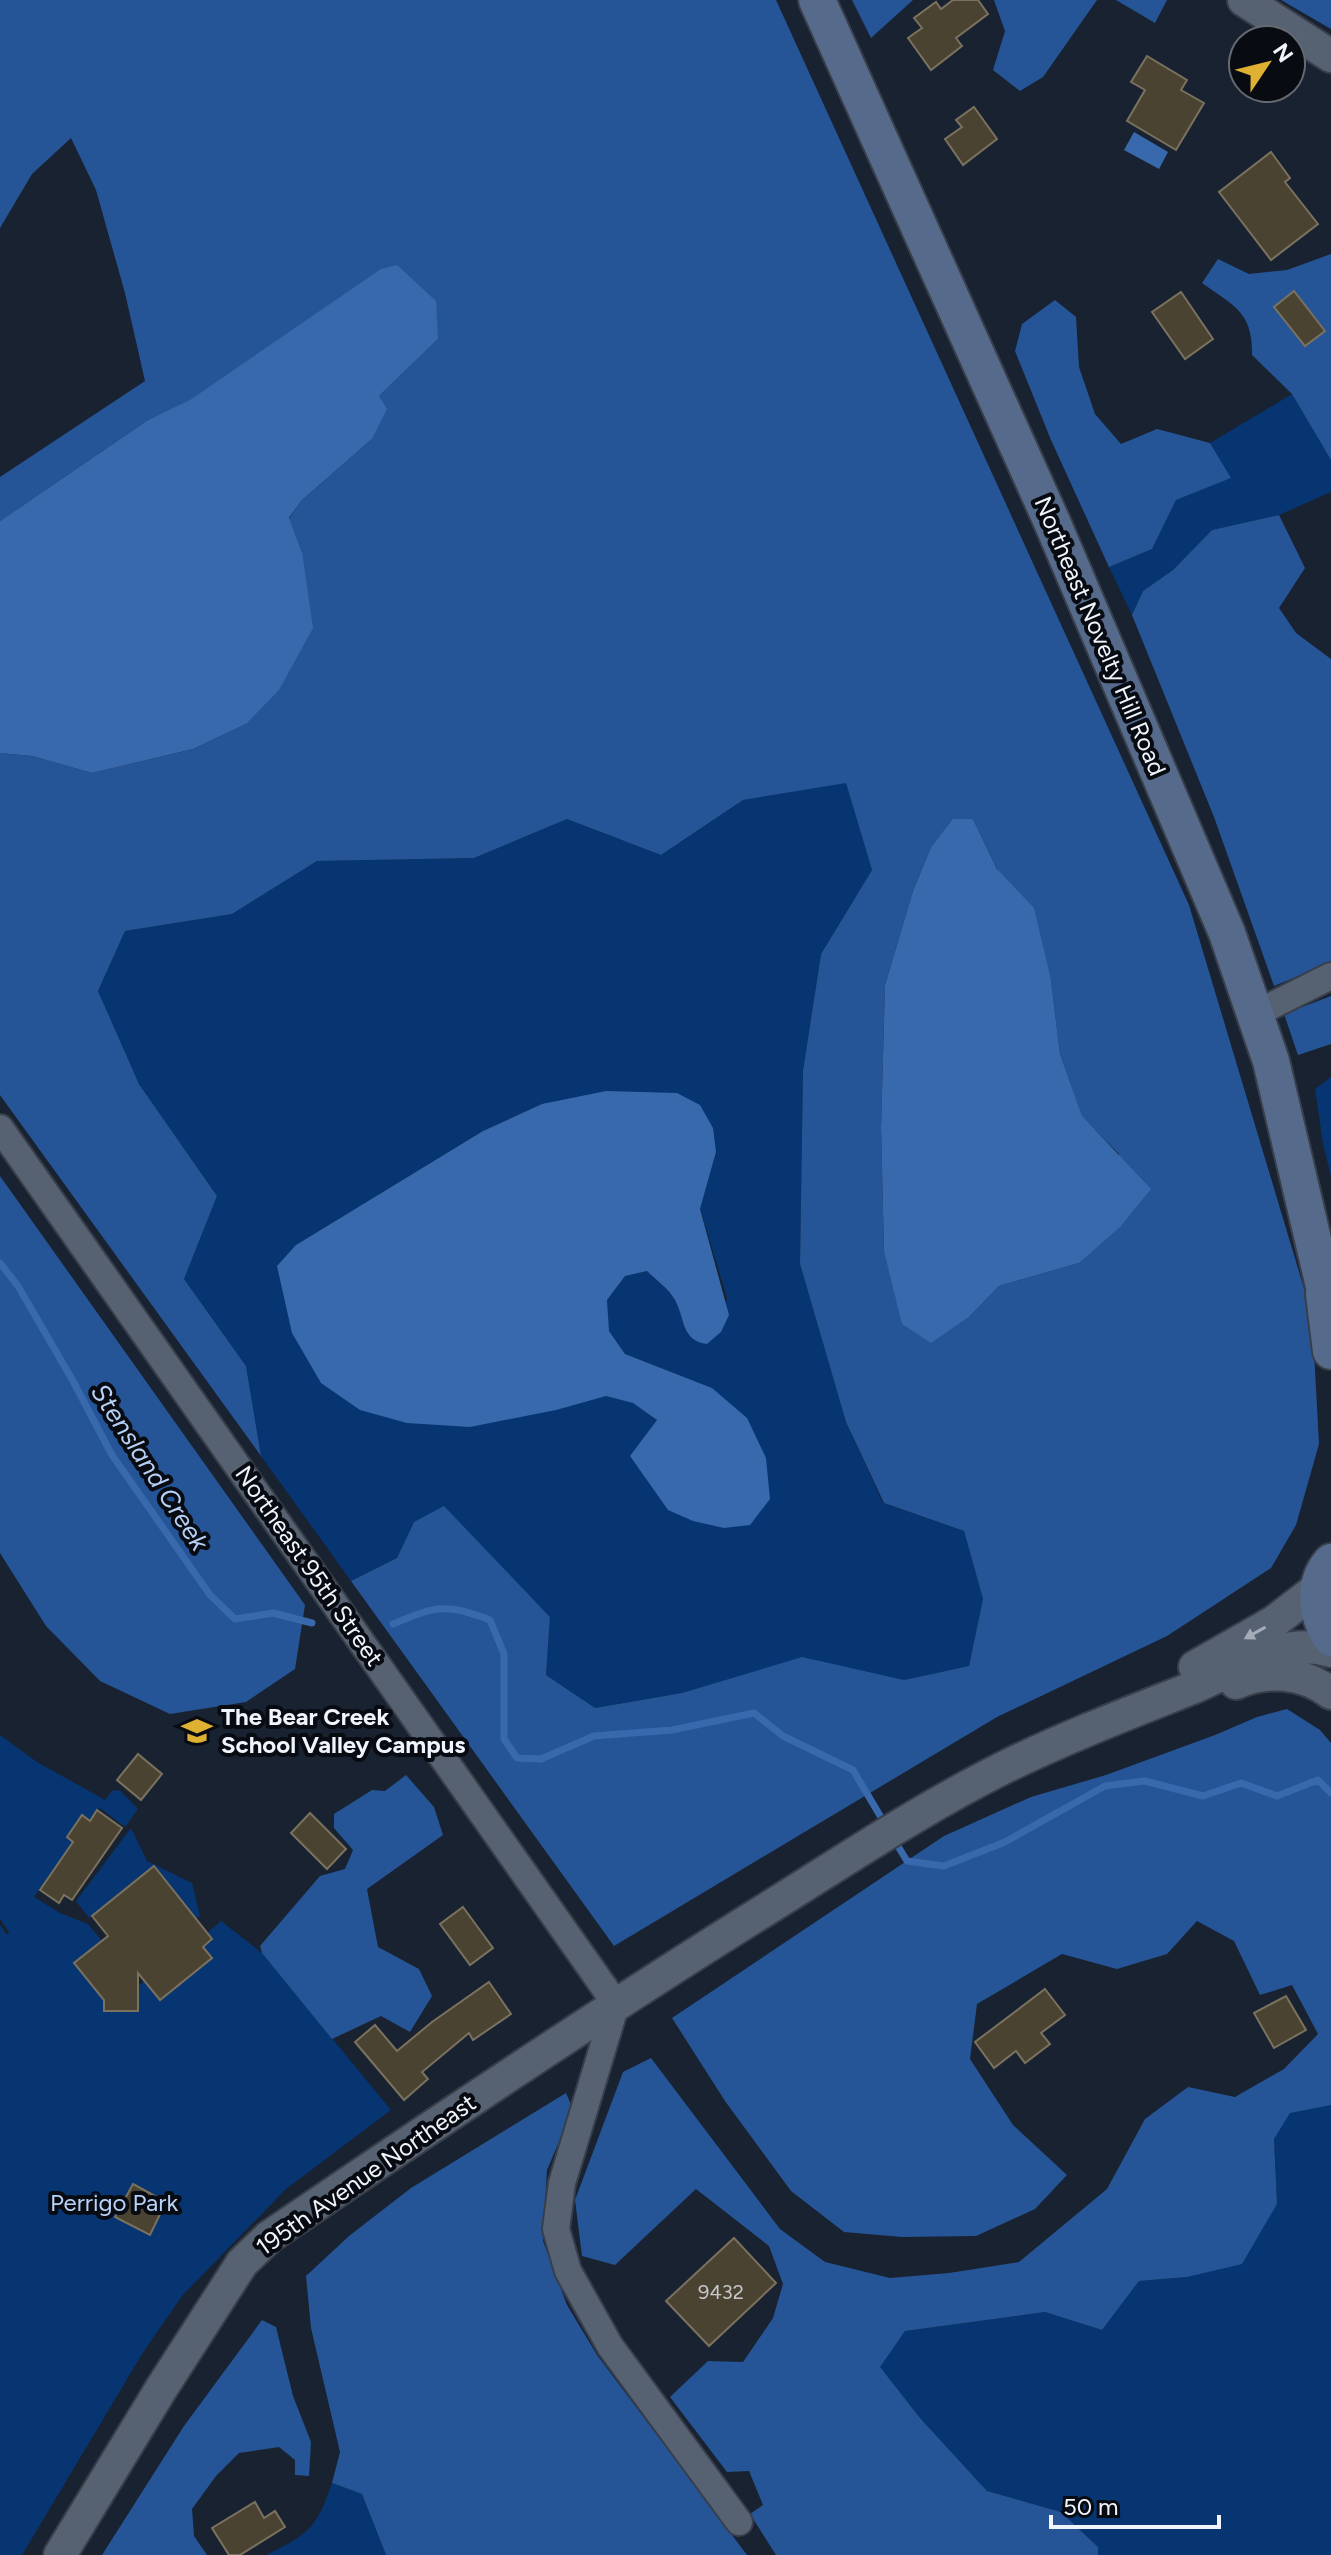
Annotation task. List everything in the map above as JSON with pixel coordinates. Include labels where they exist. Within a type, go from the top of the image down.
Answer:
[{"type":"main road","name":"Northeast Novelty Hill Road","points":[[817,0],[1052,522],[1227,933],[1273,1068],[1327,1305],[1331,1351]]},
{"type":"main road","points":[[1325,1575],[1318,1608],[1331,1638]]},
{"type":"street","points":[[1244,0],[1331,56]]},
{"type":"street","points":[[1255,1014],[1331,976]]},
{"type":"street","name":"Northeast 95th Street","points":[[0,1128],[616,2004]]},
{"type":"street","points":[[1073,1735],[1274,1622],[1325,1575]]},
{"type":"street","points":[[1073,1735],[1281,1650],[1302,1647],[1331,1651]]},
{"type":"street","points":[[1073,1735],[1129,1723],[1262,1674],[1304,1678],[1331,1693]]},
{"type":"street","name":"195th Avenue Northeast","points":[[60,2555],[242,2263],[282,2228],[616,2004],[848,1858],[932,1806],[1073,1735]]},
{"type":"street","points":[[616,2004],[562,2183],[556,2229],[568,2271],[610,2346],[739,2522]]},
{"type":"green space","points":[[1292,394],[1331,460],[1331,492],[1279,515],[1212,530],[1173,570],[1143,591],[1132,615],[1109,567],[1152,549],[1176,500],[1230,478],[1210,443]]},
{"type":"green space","points":[[846,782],[872,870],[821,954],[803,1071],[800,1264],[846,1422],[883,1503],[964,1531],[983,1599],[969,1666],[904,1680],[801,1658],[682,1693],[595,1708],[546,1675],[550,1617],[444,1507],[414,1522],[397,1558],[351,1581],[261,1456],[246,1366],[184,1279],[217,1196],[139,1084],[98,991],[125,931],[232,914],[317,861],[474,858],[567,819],[661,855],[743,800]],"holes":[[[542,1104],[716,1152],[700,1208],[727,1298],[721,1332],[707,1344],[692,1338],[672,1296],[647,1271],[625,1276],[607,1300],[608,1330],[625,1354],[712,1388],[631,1456],[657,1420],[633,1402],[606,1396],[296,1245],[483,1131]]]},
{"type":"green space","points":[[1331,1077],[1331,1176],[1315,1089]]},
{"type":"green space","name":"Perrigo Park","points":[[0,1735],[37,1762],[105,1800],[112,1791],[119,1790],[138,1809],[125,1827],[100,1808],[90,1821],[82,1816],[67,1837],[73,1842],[34,1897],[60,1913],[88,1924],[102,1941],[74,1964],[97,1991],[103,1987],[104,2011],[138,2011],[138,1986],[144,1981],[160,2000],[212,1958],[203,1947],[212,1939],[207,1933],[221,1921],[262,1953],[391,2110],[286,2189],[182,2296],[142,2354],[22,2555],[0,2555],[0,1925],[7,1935],[9,1932],[0,1919]]},
{"type":"green space","points":[[131,1828],[147,1861],[192,1883],[200,1916],[165,1944],[154,1885],[144,1873],[89,1918],[76,1901]]},
{"type":"green space","points":[[1331,2105],[1331,2555],[1098,2555],[1098,2547],[1061,2512],[987,2491],[920,2418],[879,2367],[905,2331],[1045,2312],[1102,2330],[1139,2281],[1187,2277],[1277,2204],[1274,2138],[1290,2112]]},
{"type":"green space","points":[[332,2483],[362,2494],[386,2555],[266,2555],[309,2528],[321,2511]]},
{"type":"shaded area","points":[[0,0],[776,0],[1189,905],[1312,1315],[1319,1444],[1296,1525],[1271,1568],[1167,1636],[997,1717],[614,1946],[351,1581],[397,1558],[414,1522],[444,1506],[550,1617],[546,1675],[595,1708],[682,1693],[802,1657],[904,1680],[969,1666],[983,1599],[964,1531],[884,1503],[846,1422],[800,1264],[803,1071],[821,954],[872,870],[846,783],[743,800],[661,855],[567,819],[474,858],[317,861],[232,914],[125,931],[98,991],[139,1084],[217,1196],[184,1279],[246,1366],[261,1456],[0,1095],[0,753],[32,756],[92,773],[193,749],[246,724],[302,552],[289,519],[302,500],[372,439],[379,396],[438,339],[190,401],[148,420],[0,521],[0,477],[145,381],[125,293],[96,190],[71,138],[32,174],[0,228]],"holes":[[[973,819],[1051,980],[1060,1054],[1082,1117],[1119,1154],[1079,1263],[999,1286],[970,1316],[884,1251],[881,1127],[885,985],[913,891],[931,847],[953,820]]]},
{"type":"shaded area","points":[[852,0],[913,0],[871,38]]},
{"type":"shaded area","points":[[994,0],[1097,0],[1043,77],[1020,91],[993,70],[1005,31]]},
{"type":"shaded area","points":[[1116,0],[1167,0],[1155,23]]},
{"type":"shaded area","points":[[1281,0],[1331,0],[1331,29]]},
{"type":"shaded area","points":[[1134,132],[1168,152],[1159,169],[1124,150]]},
{"type":"shaded area","points":[[1331,254],[1331,460],[1292,394],[1252,355],[1245,319],[1202,283],[1218,259],[1249,274],[1287,270]]},
{"type":"shaded area","points":[[397,265],[436,301],[438,339],[379,396],[387,409],[372,439],[302,500],[289,518],[302,552],[313,628],[279,690],[246,724],[193,749],[92,773],[32,756],[0,753],[0,521],[148,420],[190,400],[381,269]]},
{"type":"shaded area","points":[[1055,300],[1076,317],[1079,367],[1095,414],[1121,444],[1157,429],[1210,443],[1231,478],[1176,500],[1152,549],[1109,567],[1051,440],[1015,351],[1022,324]]},
{"type":"shaded area","points":[[1279,515],[1305,568],[1279,608],[1296,633],[1331,659],[1331,963],[1274,986],[1214,817],[1132,615],[1143,591],[1173,570],[1212,530]]},
{"type":"shaded area","points":[[953,819],[973,819],[997,869],[1034,908],[1051,980],[1060,1054],[1082,1116],[1151,1189],[1120,1227],[1079,1263],[999,1286],[970,1316],[931,1343],[902,1324],[884,1251],[881,1127],[885,985],[913,891],[931,847]]},
{"type":"shaded area","points":[[1331,996],[1331,1044],[1298,1055],[1284,1014]]},
{"type":"shaded area","points":[[606,1091],[677,1093],[700,1105],[713,1128],[716,1152],[700,1209],[729,1315],[721,1332],[707,1344],[692,1338],[672,1296],[647,1271],[625,1276],[607,1300],[609,1331],[625,1354],[712,1388],[747,1418],[766,1458],[770,1499],[750,1525],[724,1528],[693,1521],[668,1510],[630,1456],[657,1420],[633,1403],[606,1396],[556,1410],[470,1427],[407,1423],[360,1410],[321,1383],[292,1333],[277,1266],[296,1245],[483,1131],[542,1104]]},
{"type":"shaded area","points":[[0,1176],[305,1605],[295,1669],[246,1702],[170,1714],[100,1681],[46,1626],[0,1553]]},
{"type":"shaded area","points":[[1287,1709],[1320,1730],[1331,1743],[1331,2105],[1290,2113],[1274,2139],[1277,2204],[1242,2264],[1187,2277],[1139,2281],[1102,2330],[1045,2312],[905,2331],[880,2367],[920,2418],[987,2491],[1061,2512],[1098,2547],[1098,2555],[776,2555],[750,2514],[763,2505],[749,2471],[727,2472],[670,2397],[708,2361],[743,2362],[773,2318],[783,2284],[769,2246],[696,2189],[615,2265],[582,2256],[575,2200],[623,2072],[651,2058],[780,2229],[825,2262],[890,2278],[1019,2262],[1107,2189],[1145,2119],[1188,2087],[1235,2097],[1284,2069],[1318,2034],[1292,1985],[1260,1995],[1234,1941],[1197,1921],[1167,1954],[1117,1969],[1062,1954],[977,2004],[970,2059],[1013,2125],[1067,2175],[1035,2209],[976,2236],[902,2237],[844,2232],[791,2191],[725,2101],[672,2018],[944,1836],[1031,1797],[1106,1775],[1257,1717]]},
{"type":"shaded area","points":[[406,1775],[434,1807],[443,1835],[367,1889],[378,1947],[419,1969],[432,1996],[410,2032],[381,2016],[332,2039],[262,1953],[260,1946],[320,1876],[345,1869],[353,1850],[334,1828],[334,1814],[372,1790],[385,1791]]},
{"type":"shaded area","points":[[566,2093],[573,2109],[547,2170],[543,2241],[567,2305],[597,2355],[747,2555],[386,2555],[362,2494],[332,2483],[340,2452],[311,2328],[306,2276],[349,2236],[411,2188]]},
{"type":"shaded area","points":[[262,2320],[276,2327],[293,2396],[311,2442],[309,2476],[295,2475],[295,2460],[279,2447],[239,2453],[216,2476],[192,2509],[194,2536],[207,2555],[102,2555],[184,2426]]},
{"type":"building","points":[[953,0],[978,0],[988,14],[956,38],[962,46],[931,70],[908,38],[922,28],[914,18],[936,2],[941,9]]},
{"type":"building","points":[[1147,56],[1187,80],[1181,90],[1204,103],[1176,150],[1127,121],[1145,90],[1131,82]]},
{"type":"building","points":[[974,107],[997,139],[963,165],[945,139],[962,127],[956,120]]},
{"type":"building","points":[[1271,152],[1290,178],[1285,182],[1318,224],[1271,260],[1219,192]]},
{"type":"building","points":[[1294,291],[1325,331],[1305,346],[1274,307]]},
{"type":"building","points":[[1181,292],[1213,339],[1185,359],[1152,312]]},
{"type":"building","points":[[138,1754],[162,1774],[141,1800],[117,1780]]},
{"type":"building","points":[[97,1810],[122,1828],[72,1900],[64,1895],[59,1903],[40,1890],[73,1842],[67,1837],[82,1815],[90,1821]]},
{"type":"building","points":[[310,1813],[346,1849],[327,1869],[291,1833]]},
{"type":"building","points":[[154,1866],[212,1939],[203,1947],[212,1958],[160,2000],[138,1973],[138,2011],[104,2011],[104,2000],[74,1963],[108,1936],[92,1916]]},
{"type":"building","points":[[463,1907],[493,1948],[470,1965],[440,1924]]},
{"type":"building","points":[[489,1982],[511,2014],[473,2040],[469,2033],[422,2072],[428,2079],[404,2100],[355,2042],[375,2025],[397,2051]]},
{"type":"building","points":[[1045,1989],[1065,2015],[1041,2033],[1050,2044],[1025,2063],[1016,2051],[994,2068],[975,2042]]},
{"type":"building","points":[[1286,1996],[1306,2030],[1274,2048],[1254,2013]]},
{"type":"building","points":[[133,2184],[166,2202],[150,2235],[115,2217]]},
{"type":"building","points":[[734,2238],[776,2283],[709,2346],[666,2301]]},
{"type":"building","points":[[255,2502],[264,2518],[275,2511],[285,2527],[240,2555],[229,2555],[212,2528]]},
{"type":"waterway","name":"Stensland Creek","points":[[0,1263],[18,1286],[112,1455],[210,1595],[235,1619],[273,1613],[312,1623]]},
{"type":"waterway","name":"Stensland Creek","points":[[393,1624],[420,1613],[441,1609],[462,1611],[490,1620],[504,1654],[504,1739],[517,1758],[541,1759],[594,1736],[672,1730],[754,1713],[783,1736],[853,1770],[885,1824]]},
{"type":"waterway","name":"Stensland Creek","points":[[893,1838],[907,1861],[944,1866],[1005,1842],[1105,1786],[1145,1781],[1203,1796],[1241,1783],[1277,1796],[1318,1780],[1331,1793]]},
{"type":"place","name":"The Bear Creek School Valley Campus","points":[[197,1731]]}]
